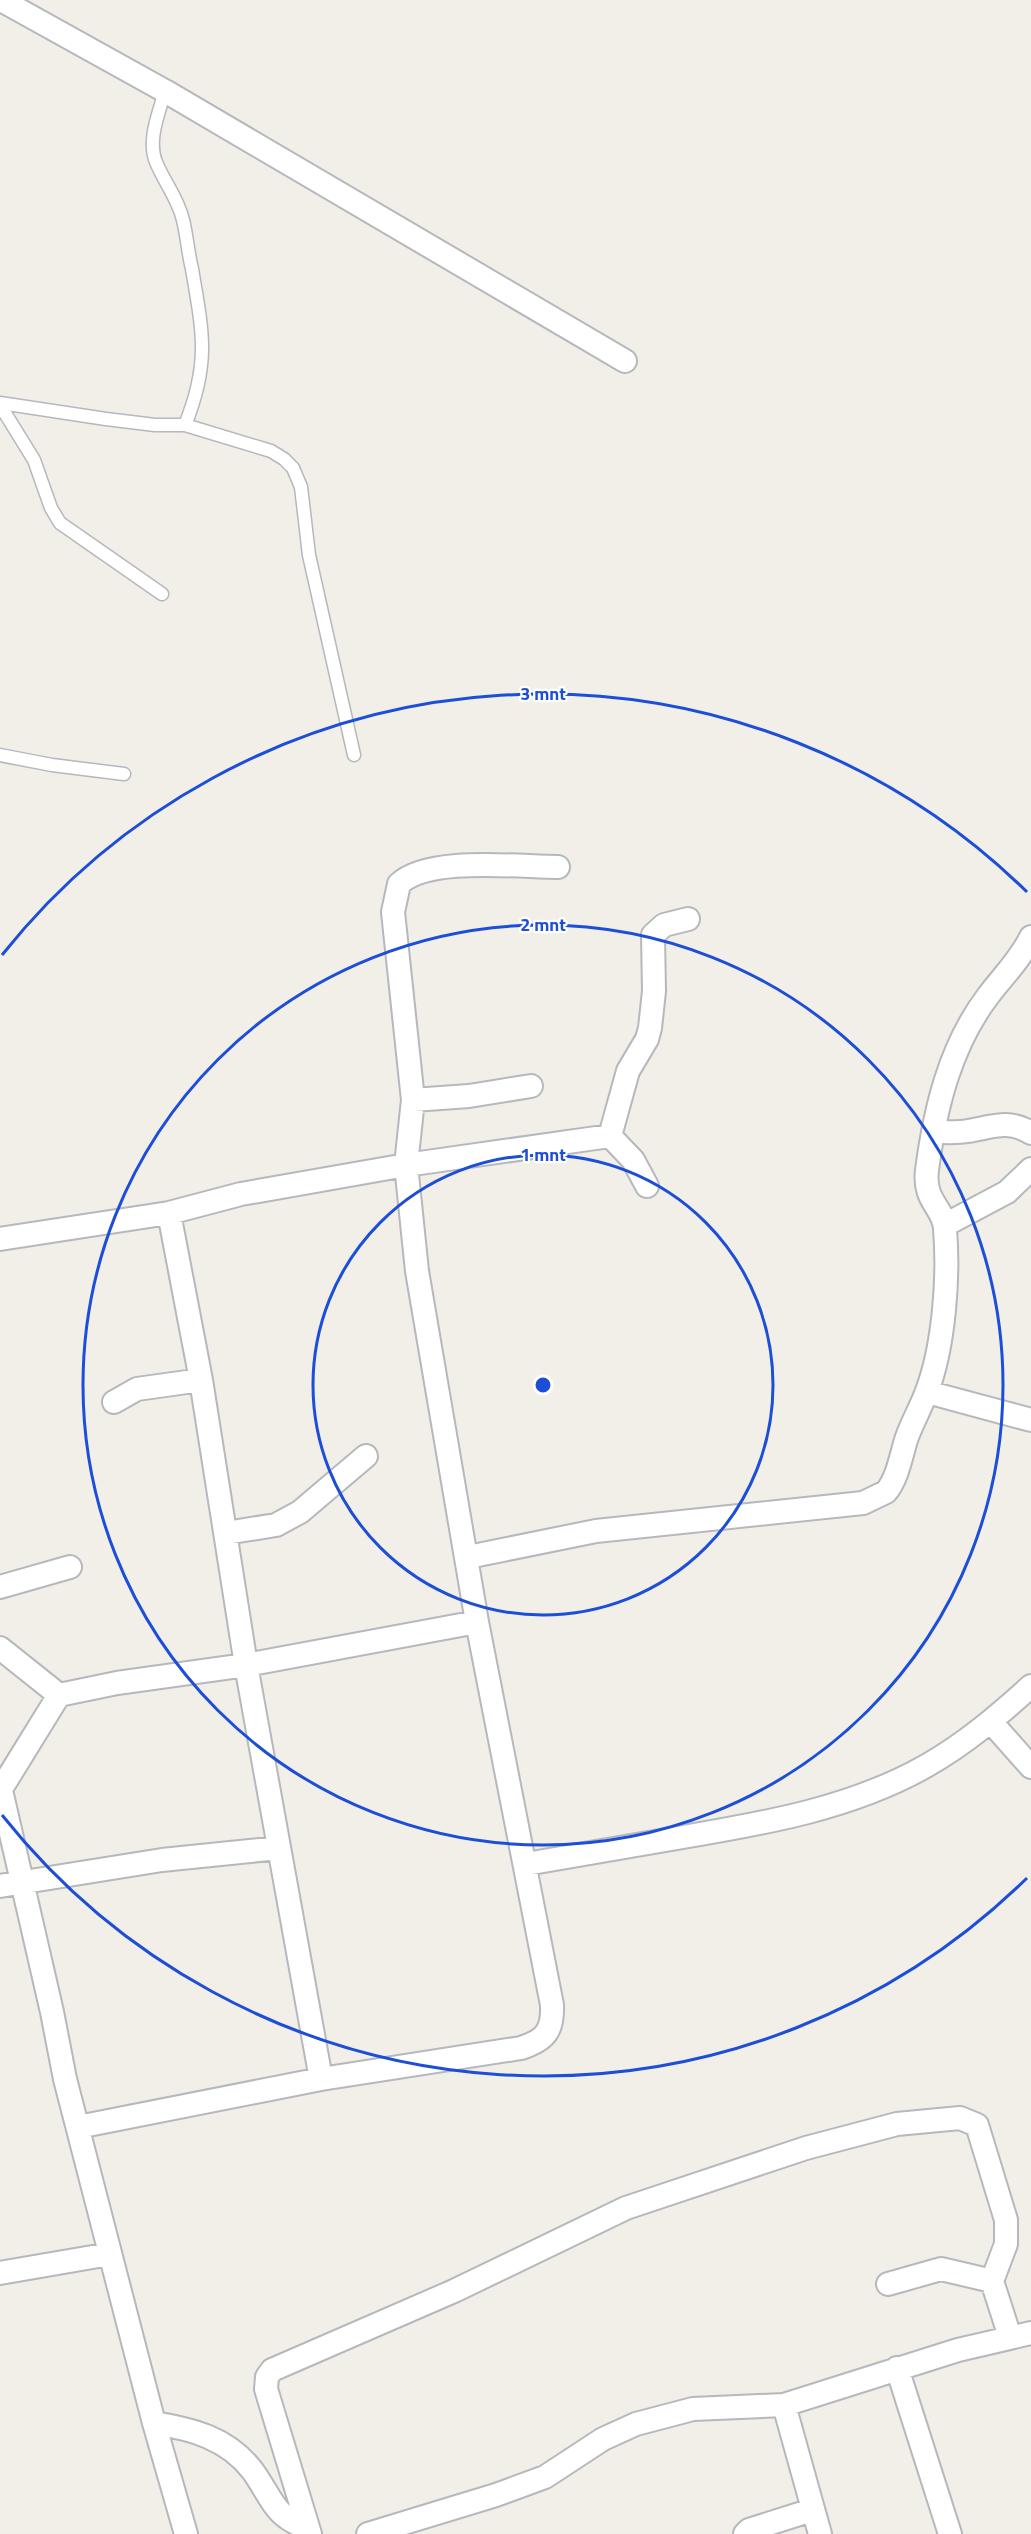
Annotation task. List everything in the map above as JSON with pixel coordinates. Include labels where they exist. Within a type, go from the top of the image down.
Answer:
[{"type":"street","points":[[1,0],[165,91],[626,361]]},
{"type":"street","points":[[78,2127],[321,2079],[521,2048],[542,2040],[551,2027],[552,2005],[477,1622],[468,1557],[417,1271],[406,1165],[413,1100],[393,912],[399,884],[414,872],[450,866],[558,867]]},
{"type":"street","points":[[609,1136],[628,1071],[647,1039],[650,1028],[654,1001],[653,935],[664,925],[688,919]]},
{"type":"street","points":[[468,1557],[596,1532],[873,1501],[891,1487],[908,1433],[927,1392],[936,1363],[942,1322],[945,1225],[930,1200],[927,1172],[942,1093],[951,1062],[966,1029],[987,996],[1023,952],[1031,937]]},
{"type":"street","points":[[413,1100],[479,1095],[531,1086]]},
{"type":"street","points":[[935,1132],[965,1132],[1002,1124],[1021,1127],[1031,1133]]},
{"type":"street","points":[[0,1239],[168,1213],[241,1194],[406,1165],[609,1136]]},
{"type":"street","points":[[609,1136],[633,1160],[647,1186]]},
{"type":"street","points":[[945,1225],[1007,1192],[1031,1169]]},
{"type":"street","points":[[168,1213],[201,1380],[246,1665],[321,2079]]},
{"type":"street","points":[[114,1402],[136,1389],[201,1380]]},
{"type":"street","points":[[927,1392],[1031,1420]]},
{"type":"street","points":[[226,1533],[276,1525],[300,1512],[366,1456]]},
{"type":"street","points":[[0,1587],[70,1567]]},
{"type":"street","points":[[186,2534],[154,2423],[64,2079],[52,2012],[11,1884],[0,1788],[59,1695],[117,1683],[246,1665],[477,1622]]},
{"type":"street","points":[[0,1648],[59,1695]]},
{"type":"street","points":[[526,1864],[747,1827],[801,1814],[889,1785],[928,1766],[991,1722],[1031,1686]]},
{"type":"street","points":[[991,1722],[1031,1767]]},
{"type":"street","points":[[11,1884],[162,1860],[279,1848]]},
{"type":"street","points":[[309,2531],[266,2389],[269,2373],[279,2365],[454,2291],[626,2208],[806,2148],[897,2124],[938,2118],[967,2119],[980,2128],[1006,2220],[1006,2244],[992,2281],[1020,2335],[897,2368],[784,2405],[693,2409],[636,2424],[603,2439],[545,2477],[515,2489],[368,2534]]},
{"type":"street","points":[[0,2273],[110,2254]]},
{"type":"street","points":[[888,2284],[941,2269],[992,2281]]},
{"type":"street","points":[[897,2368],[950,2534]]},
{"type":"street","points":[[784,2405],[820,2534]]},
{"type":"street","points":[[154,2423],[203,2433],[225,2446],[252,2470],[277,2510],[292,2523],[309,2531]]},
{"type":"street","points":[[745,2534],[812,2510]]},
{"type":"lane","points":[[165,91],[154,133],[154,154],[178,202],[204,336],[202,365],[193,405],[185,425]]},
{"type":"lane","points":[[0,404],[155,425],[185,425],[271,451],[284,459],[298,476],[309,555],[354,755]]},
{"type":"lane","points":[[0,404],[34,460],[51,508],[60,523],[162,594]]},
{"type":"lane","points":[[0,755],[52,765],[124,774]]}]
